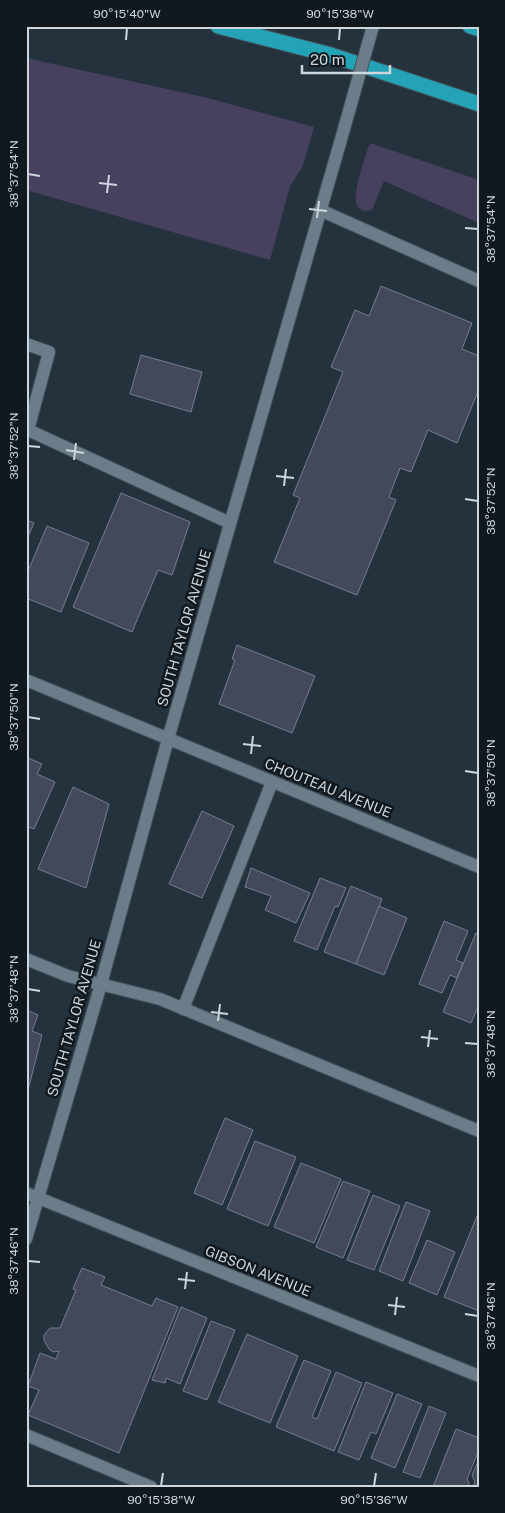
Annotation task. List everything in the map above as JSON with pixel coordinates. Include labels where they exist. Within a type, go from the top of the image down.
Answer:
[{"type":"highway","points":[[218,26],[331,55],[479,104]]},
{"type":"highway","points":[[470,26],[479,29]]},
{"type":"street","name":"SOUTH TAYLOR AVENUE","points":[[26,1239],[32,1195],[101,984],[168,739],[373,26]]},
{"type":"street","points":[[320,210],[479,281]]},
{"type":"street","points":[[26,344],[49,352],[28,430],[230,523]]},
{"type":"street","name":"CHOUTEAU AVENUE","points":[[26,680],[479,867]]},
{"type":"street","points":[[184,1009],[272,782]]},
{"type":"street","points":[[26,959],[68,976],[160,1000],[184,1009],[479,1131]]},
{"type":"street","name":"GIBSON AVENUE","points":[[32,1195],[479,1376]]},
{"type":"street","points":[[26,1436],[151,1487]]},
{"type":"shaded area","points":[[26,58],[208,98],[314,127],[302,168],[290,186],[270,260],[26,190]]},
{"type":"shaded area","points":[[370,143],[479,180],[479,223],[384,181],[372,210],[361,210],[356,202],[357,186]]},
{"type":"building","points":[[381,286],[472,323],[462,349],[479,356],[479,389],[457,443],[428,430],[411,472],[400,468],[389,497],[396,500],[357,595],[274,562],[300,498],[293,495],[343,372],[331,367],[355,310],[369,316]]},
{"type":"building","points":[[141,355],[202,372],[191,412],[130,394]]},
{"type":"building","points":[[121,493],[190,522],[172,575],[158,570],[132,632],[73,607]]},
{"type":"building","points":[[26,520],[34,523],[26,541]]},
{"type":"building","points":[[47,526],[89,543],[61,612],[26,598],[26,576]]},
{"type":"building","points":[[237,645],[315,676],[292,733],[219,704],[235,660],[232,659]]},
{"type":"building","points":[[26,757],[42,764],[37,774],[55,782],[34,829],[26,826]]},
{"type":"building","points":[[73,787],[109,804],[86,888],[38,869]]},
{"type":"building","points":[[202,811],[234,826],[202,898],[169,884]]},
{"type":"building","points":[[251,868],[310,893],[296,923],[265,910],[271,896],[245,887]]},
{"type":"building","points":[[320,878],[346,888],[338,907],[335,906],[317,950],[294,941]]},
{"type":"building","points":[[351,886],[382,899],[356,964],[324,952]]},
{"type":"building","points":[[379,906],[407,918],[384,975],[356,964]]},
{"type":"building","points":[[444,921],[468,931],[456,960],[463,963],[457,978],[450,975],[442,993],[419,984]]},
{"type":"building","points":[[476,933],[479,934],[479,1004],[471,1023],[443,1012]]},
{"type":"building","points":[[26,1010],[38,1015],[32,1031],[42,1035],[26,1098]]},
{"type":"building","points":[[225,1118],[253,1130],[222,1205],[194,1193]]},
{"type":"building","points":[[255,1141],[296,1157],[268,1226],[227,1209]]},
{"type":"building","points":[[301,1163],[341,1179],[314,1243],[274,1227]]},
{"type":"building","points":[[343,1181],[370,1191],[343,1258],[316,1247]]},
{"type":"building","points":[[373,1195],[400,1206],[374,1270],[347,1260]]},
{"type":"building","points":[[406,1202],[430,1211],[403,1281],[379,1271]]},
{"type":"building","points":[[477,1216],[479,1217],[479,1311],[444,1297]]},
{"type":"building","points":[[427,1240],[455,1252],[437,1295],[409,1283]]},
{"type":"building","points":[[82,1268],[105,1277],[101,1285],[152,1306],[156,1298],[178,1307],[119,1453],[28,1415],[39,1390],[28,1386],[40,1353],[56,1359],[59,1351],[53,1352],[49,1349],[44,1340],[44,1335],[50,1328],[60,1328],[76,1290],[73,1289]]},
{"type":"building","points":[[181,1307],[207,1318],[180,1384],[166,1378],[165,1383],[152,1380]]},
{"type":"building","points":[[211,1321],[235,1330],[207,1400],[183,1391]]},
{"type":"building","points":[[247,1334],[298,1356],[270,1423],[218,1402]]},
{"type":"building","points":[[304,1360],[331,1371],[312,1417],[317,1419],[336,1372],[362,1383],[334,1451],[276,1427]]},
{"type":"building","points":[[366,1382],[393,1393],[376,1434],[371,1432],[359,1460],[338,1452]]},
{"type":"building","points":[[397,1394],[422,1404],[395,1468],[371,1458]]},
{"type":"building","points":[[429,1406],[446,1413],[420,1478],[403,1472]]},
{"type":"building","points":[[456,1429],[479,1438],[479,1450],[467,1479],[468,1487],[433,1487]]},
{"type":"building","points":[[479,1459],[479,1487],[473,1487],[475,1482],[472,1475]]}]
